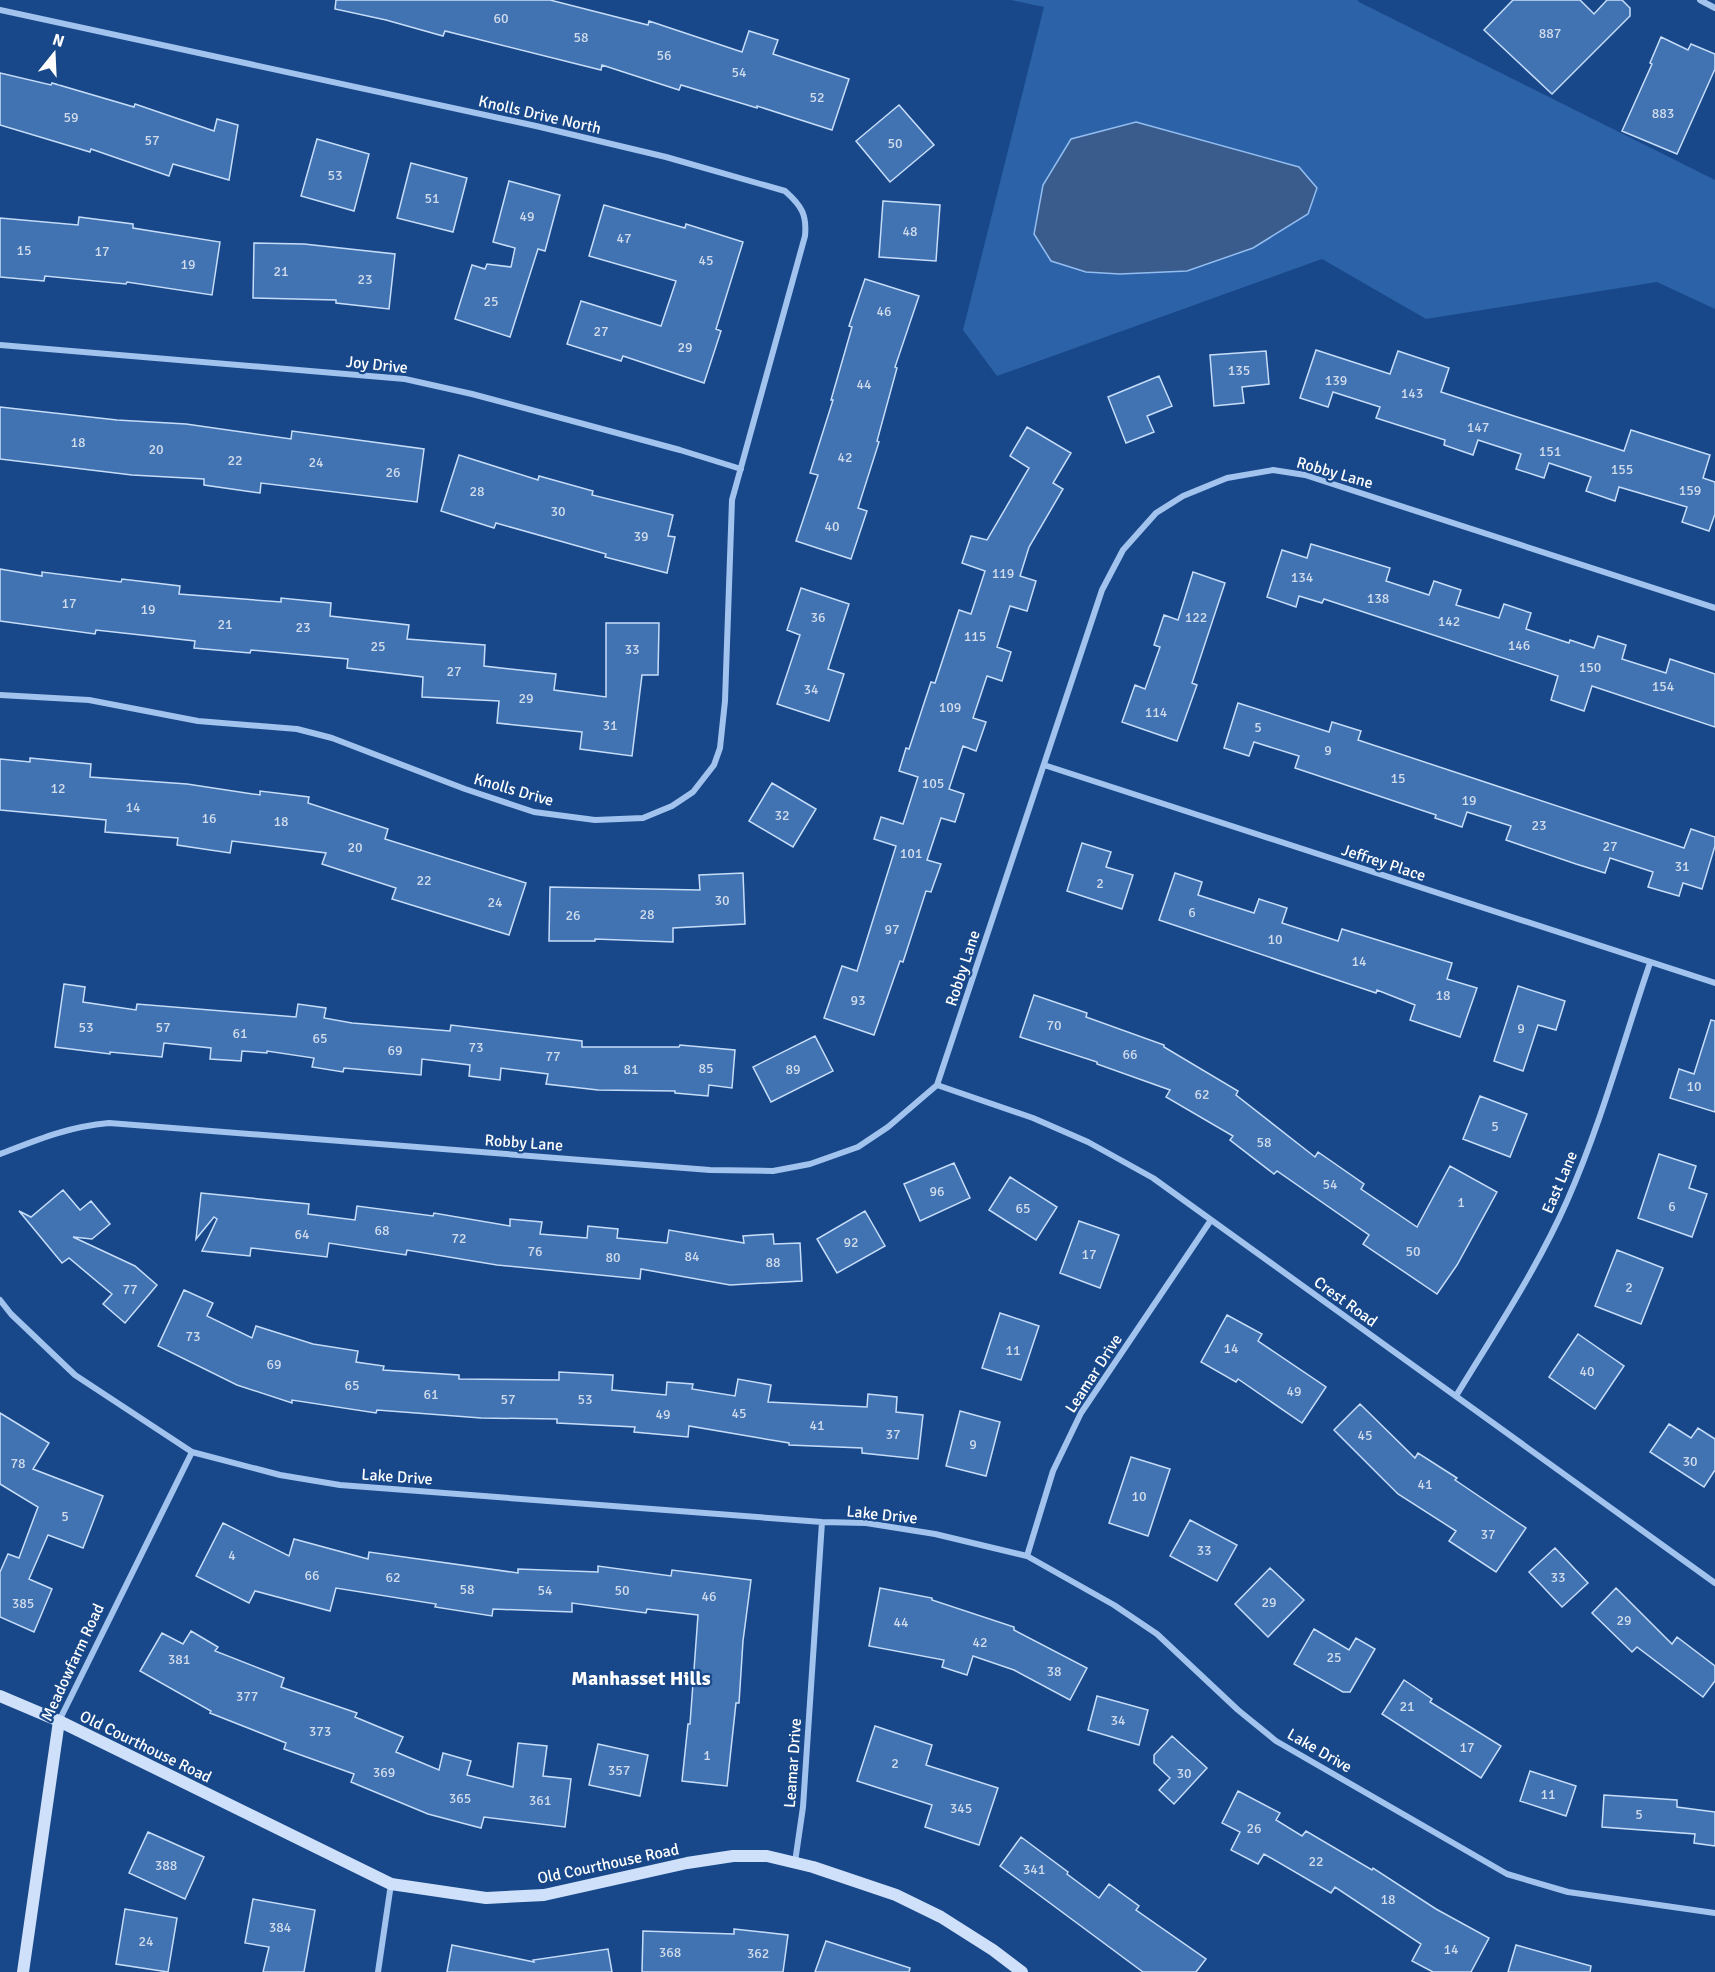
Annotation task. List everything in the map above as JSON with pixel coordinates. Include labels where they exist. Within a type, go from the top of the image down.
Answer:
[{"type":"street","points":[[1700,0],[1715,8]]},
{"type":"street","name":"Knolls Drive North","points":[[0,10],[536,126],[666,157],[785,191],[795,199],[807,219],[806,237],[741,469]]},
{"type":"street","name":"Joy Drive","points":[[0,345],[405,379],[472,394],[741,469]]},
{"type":"street","name":"Knolls Drive","points":[[0,695],[89,700],[198,721],[297,729],[332,738],[465,789],[534,812],[595,820],[643,818],[672,806],[693,792],[714,765],[720,748],[725,701],[732,500],[741,469]]},
{"type":"street","name":"Robby Lane","points":[[0,1154],[57,1132],[80,1126],[109,1123],[710,1170],[773,1171],[810,1164],[858,1147],[888,1127],[937,1084],[1102,590],[1123,550],[1156,513],[1183,496],[1227,478],[1273,470],[1305,475],[1715,608]]},
{"type":"street","name":"Jeffrey Place","points":[[1044,765],[1715,983]]},
{"type":"street","name":"East Lane","points":[[1456,1396],[1529,1276],[1567,1202],[1586,1155],[1650,963]]},
{"type":"street","name":"Crest Road","points":[[937,1084],[1033,1118],[1088,1142],[1153,1178],[1715,1583]]},
{"type":"street","name":"Leamar Drive","points":[[1027,1556],[1053,1471],[1081,1413],[1211,1220]]},
{"type":"street","name":"Lake Drive","points":[[0,1300],[11,1314],[75,1375],[192,1452],[280,1475],[340,1485],[822,1522],[866,1523],[935,1534],[1027,1556],[1114,1605],[1157,1634],[1238,1710],[1276,1741],[1507,1875],[1568,1892],[1715,1913]]},
{"type":"street","name":"Meadowfarm Road","points":[[23,1972],[59,1721],[192,1452]]},
{"type":"street","name":"Leamar Drive","points":[[795,1863],[803,1807],[822,1522]]},
{"type":"street","name":"Old Courthouse Road","points":[[0,1696],[59,1721],[391,1884],[486,1898],[544,1895],[687,1863],[733,1856],[766,1856],[813,1867],[896,1895],[941,1917],[993,1950],[1022,1972]]},
{"type":"street","points":[[378,1972],[391,1884]]},
{"type":"shaded area","points":[[1011,0],[1359,0],[1357,1],[1715,180],[1715,309],[1657,282],[1426,319],[1322,259],[997,376],[963,330],[1044,7]],"holes":[[[1316,188],[1308,214],[1253,248],[1187,271],[1120,274],[1086,272]]]},
{"type":"shaded area","points":[[1136,122],[1299,167],[1317,188],[1308,214],[1253,248],[1187,271],[1120,274],[1086,272],[1051,261],[1034,234],[1043,185],[1071,139]]},
{"type":"building","points":[[336,0],[550,0],[648,25],[649,21],[742,52],[749,31],[778,40],[773,54],[849,79],[832,130],[681,85],[679,90],[602,65],[601,70],[445,31],[443,36],[335,9]]},
{"type":"building","points":[[1513,0],[1580,0],[1594,14],[1607,0],[1622,0],[1630,8],[1630,16],[1552,94],[1484,30]]},
{"type":"building","points":[[1661,37],[1688,50],[1691,44],[1715,54],[1715,69],[1677,154],[1622,131],[1652,64],[1650,63]]},
{"type":"building","points":[[0,73],[51,85],[52,83],[134,107],[135,104],[214,131],[217,119],[238,125],[229,180],[173,164],[169,176],[91,149],[90,152],[0,125]]},
{"type":"building","points":[[899,105],[934,145],[890,182],[856,141]]},
{"type":"building","points":[[317,139],[369,154],[354,211],[301,196]]},
{"type":"building","points":[[411,163],[467,178],[453,232],[397,218]]},
{"type":"building","points":[[509,181],[560,195],[545,251],[538,249],[510,337],[455,319],[472,265],[485,269],[487,264],[511,267],[515,248],[493,242]]},
{"type":"building","points":[[883,201],[940,205],[936,261],[879,257]]},
{"type":"building","points":[[604,205],[685,228],[686,224],[743,242],[716,329],[721,331],[704,383],[623,356],[621,361],[567,344],[581,301],[661,326],[676,281],[589,256]]},
{"type":"building","points":[[79,217],[133,224],[133,228],[220,242],[212,295],[127,282],[126,284],[45,276],[44,281],[0,277],[0,218],[78,225]]},
{"type":"building","points":[[254,243],[304,244],[395,254],[389,309],[336,303],[336,300],[253,298]]},
{"type":"building","points":[[865,279],[919,296],[895,367],[897,368],[877,441],[879,442],[858,508],[867,511],[851,559],[796,541],[818,475],[810,473],[833,400],[831,400],[852,327],[849,326]]},
{"type":"building","points":[[1316,350],[1390,374],[1398,351],[1449,368],[1441,392],[1624,451],[1631,430],[1710,455],[1703,478],[1715,482],[1715,514],[1709,531],[1682,522],[1687,507],[1619,487],[1615,501],[1586,491],[1591,477],[1549,463],[1544,478],[1516,469],[1521,454],[1478,440],[1473,455],[1444,445],[1445,440],[1376,418],[1380,407],[1333,392],[1328,407],[1300,398]]},
{"type":"building","points":[[1266,351],[1269,384],[1242,387],[1244,403],[1214,406],[1210,355]]},
{"type":"building","points":[[1159,376],[1172,406],[1147,416],[1154,432],[1126,443],[1108,397]]},
{"type":"building","points":[[0,407],[117,420],[186,424],[291,439],[292,431],[424,449],[417,502],[261,483],[260,493],[204,485],[204,479],[132,475],[0,459]]},
{"type":"building","points":[[1027,427],[1071,453],[1053,483],[1063,489],[1029,547],[1020,576],[1036,581],[1027,611],[1010,606],[997,647],[1011,652],[1002,681],[987,676],[973,718],[986,722],[976,751],[963,746],[949,789],[964,794],[955,822],[941,818],[927,860],[941,864],[931,892],[926,891],[903,962],[900,961],[874,1035],[824,1018],[842,966],[857,971],[896,846],[874,839],[881,817],[903,824],[918,777],[899,771],[906,748],[909,749],[931,682],[935,683],[959,610],[971,614],[985,571],[962,563],[971,536],[987,540],[1029,468],[1010,456]]},
{"type":"building","points":[[459,455],[538,480],[539,476],[593,491],[592,495],[673,515],[668,536],[675,537],[667,573],[605,557],[606,554],[496,523],[494,528],[441,511]]},
{"type":"building","points":[[1311,544],[1390,568],[1386,581],[1429,595],[1434,581],[1461,590],[1456,605],[1499,618],[1504,604],[1531,613],[1526,629],[1569,643],[1570,640],[1594,648],[1598,636],[1626,645],[1622,659],[1666,673],[1670,659],[1715,674],[1715,727],[1592,686],[1584,711],[1551,700],[1558,676],[1324,599],[1322,603],[1299,596],[1296,607],[1267,597],[1282,550],[1307,558]]},
{"type":"building","points":[[0,569],[42,576],[42,572],[121,582],[122,579],[180,586],[179,594],[281,602],[281,598],[331,603],[330,616],[409,625],[407,639],[485,645],[484,666],[556,674],[554,690],[606,697],[606,623],[659,623],[658,675],[642,675],[632,756],[580,749],[582,732],[497,723],[499,701],[422,697],[423,677],[347,668],[348,659],[251,650],[250,653],[194,648],[195,641],[96,630],[95,634],[0,621]]},
{"type":"building","points":[[1193,572],[1225,583],[1192,683],[1197,685],[1177,741],[1122,722],[1135,685],[1145,689],[1160,647],[1154,645],[1164,615],[1178,620]]},
{"type":"building","points":[[801,588],[849,604],[828,669],[844,674],[829,721],[777,704],[800,635],[787,630]]},
{"type":"building","points":[[1238,703],[1329,732],[1332,722],[1361,731],[1358,740],[1684,848],[1691,829],[1715,837],[1715,846],[1702,889],[1683,883],[1679,896],[1648,887],[1653,872],[1610,858],[1605,873],[1576,864],[1506,840],[1511,826],[1467,812],[1462,827],[1435,818],[1436,815],[1295,768],[1299,756],[1254,742],[1249,756],[1224,748]]},
{"type":"building","points":[[30,758],[91,764],[90,777],[187,784],[260,795],[260,791],[309,797],[308,803],[388,829],[385,839],[526,883],[509,935],[392,899],[396,888],[322,864],[326,853],[232,841],[230,853],[177,845],[178,838],[105,832],[106,820],[0,810],[0,759],[30,762]]},
{"type":"building","points":[[772,783],[816,809],[793,847],[749,821]]},
{"type":"building","points":[[1082,843],[1111,852],[1106,867],[1133,875],[1122,909],[1067,891]]},
{"type":"building","points":[[743,873],[745,924],[673,928],[673,942],[595,939],[595,941],[549,941],[550,887],[700,890],[699,875]]},
{"type":"building","points":[[1175,873],[1202,882],[1198,895],[1254,913],[1259,899],[1287,908],[1282,923],[1338,941],[1342,929],[1452,963],[1447,979],[1477,988],[1460,1037],[1410,1020],[1415,1005],[1377,990],[1376,993],[1159,920]]},
{"type":"building","points":[[64,984],[85,987],[83,1002],[136,1010],[137,1004],[296,1017],[298,1004],[326,1008],[324,1018],[352,1023],[450,1031],[451,1025],[582,1041],[582,1047],[679,1047],[680,1045],[735,1050],[732,1088],[709,1085],[708,1096],[675,1093],[675,1091],[598,1090],[546,1084],[548,1074],[501,1068],[500,1080],[469,1076],[470,1065],[422,1059],[421,1075],[344,1068],[343,1072],[312,1067],[314,1058],[267,1051],[267,1053],[242,1051],[241,1061],[210,1059],[211,1048],[164,1043],[162,1057],[110,1052],[110,1054],[55,1047]]},
{"type":"building","points":[[1518,986],[1565,1001],[1556,1030],[1538,1025],[1523,1071],[1494,1061]]},
{"type":"building","points":[[1034,995],[1087,1013],[1086,1017],[1164,1045],[1238,1091],[1236,1095],[1315,1157],[1318,1152],[1364,1184],[1361,1189],[1417,1227],[1450,1166],[1497,1192],[1457,1265],[1437,1294],[1363,1244],[1369,1235],[1277,1171],[1274,1174],[1230,1140],[1233,1136],[1166,1097],[1170,1090],[1097,1064],[1097,1062],[1020,1037]]},
{"type":"building","points":[[1711,1020],[1715,1021],[1715,1112],[1670,1098],[1679,1069],[1694,1074]]},
{"type":"building","points":[[815,1036],[833,1071],[771,1102],[753,1067]]},
{"type":"building","points":[[1480,1096],[1527,1114],[1510,1157],[1463,1139]]},
{"type":"building","points":[[1659,1154],[1696,1166],[1689,1188],[1707,1194],[1692,1237],[1638,1218]]},
{"type":"building","points":[[954,1163],[970,1198],[920,1221],[904,1184]]},
{"type":"building","points":[[1010,1177],[1057,1207],[1036,1240],[989,1210]]},
{"type":"building","points":[[63,1190],[80,1210],[91,1201],[110,1224],[92,1239],[73,1237],[135,1266],[157,1285],[125,1323],[103,1304],[112,1294],[69,1258],[62,1263],[19,1211],[31,1217]]},
{"type":"building","points":[[201,1193],[309,1204],[308,1214],[355,1220],[357,1206],[433,1216],[434,1213],[510,1226],[510,1219],[542,1222],[540,1234],[587,1238],[588,1226],[618,1229],[617,1238],[667,1243],[669,1230],[744,1243],[743,1236],[773,1234],[774,1244],[800,1243],[802,1281],[730,1285],[641,1269],[640,1279],[497,1265],[407,1250],[406,1255],[329,1243],[327,1257],[251,1248],[250,1256],[202,1251],[217,1219],[214,1217],[196,1239]]},
{"type":"building","points":[[865,1211],[885,1246],[837,1273],[817,1239]]},
{"type":"building","points":[[1079,1221],[1119,1235],[1100,1288],[1060,1273]]},
{"type":"building","points":[[1617,1250],[1663,1268],[1641,1324],[1595,1306]]},
{"type":"building","points":[[184,1290],[213,1303],[207,1316],[252,1338],[256,1326],[313,1344],[358,1351],[356,1362],[384,1366],[383,1370],[459,1375],[459,1379],[559,1380],[559,1372],[613,1375],[612,1390],[666,1395],[667,1382],[693,1384],[692,1389],[735,1396],[738,1379],[771,1385],[768,1402],[867,1407],[868,1394],[897,1397],[896,1412],[923,1415],[918,1459],[862,1453],[862,1448],[789,1445],[789,1443],[689,1426],[688,1437],[634,1432],[635,1427],[557,1423],[557,1419],[481,1418],[377,1410],[376,1413],[292,1400],[292,1403],[237,1385],[158,1346]]},
{"type":"building","points":[[1000,1313],[1039,1326],[1021,1380],[982,1368]]},
{"type":"building","points":[[1227,1315],[1262,1334],[1258,1341],[1326,1387],[1302,1423],[1238,1379],[1236,1382],[1201,1362]]},
{"type":"building","points":[[1578,1334],[1624,1366],[1595,1409],[1549,1377]]},
{"type":"building","points":[[1360,1404],[1415,1458],[1418,1453],[1526,1528],[1496,1572],[1449,1541],[1456,1531],[1398,1494],[1334,1430]]},
{"type":"building","points":[[960,1411],[1000,1422],[986,1476],[946,1466]]},
{"type":"building","points":[[0,1413],[49,1443],[33,1469],[103,1496],[83,1548],[48,1535],[29,1579],[52,1589],[34,1632],[0,1617],[0,1572],[8,1554],[19,1558],[38,1507],[0,1484]]},
{"type":"building","points":[[1669,1424],[1691,1438],[1698,1428],[1715,1439],[1715,1470],[1704,1487],[1650,1452]]},
{"type":"building","points":[[1131,1457],[1170,1469],[1148,1536],[1109,1523]]},
{"type":"building","points":[[1190,1520],[1237,1545],[1217,1581],[1170,1556]]},
{"type":"building","points":[[223,1523],[289,1556],[294,1539],[368,1559],[369,1552],[518,1573],[518,1569],[598,1572],[598,1566],[671,1576],[672,1570],[751,1580],[743,1641],[739,1703],[736,1703],[727,1786],[682,1781],[688,1724],[690,1724],[698,1615],[647,1609],[646,1613],[572,1603],[572,1612],[493,1609],[492,1616],[435,1607],[436,1604],[336,1588],[330,1611],[255,1591],[249,1603],[196,1576]]},
{"type":"building","points":[[1555,1548],[1588,1583],[1562,1607],[1529,1572]]},
{"type":"building","points":[[1270,1568],[1304,1600],[1268,1637],[1235,1604]]},
{"type":"building","points":[[880,1588],[932,1598],[932,1600],[1014,1627],[1014,1630],[1087,1668],[1070,1700],[1014,1670],[973,1656],[967,1675],[942,1667],[944,1660],[869,1646]]},
{"type":"building","points":[[1616,1588],[1672,1644],[1677,1637],[1715,1666],[1715,1681],[1703,1697],[1637,1647],[1632,1652],[1592,1613]]},
{"type":"building","points":[[1314,1629],[1349,1650],[1356,1638],[1375,1649],[1350,1692],[1343,1692],[1294,1664]]},
{"type":"building","points":[[191,1631],[218,1647],[215,1651],[284,1678],[281,1687],[357,1713],[355,1717],[403,1737],[396,1752],[439,1770],[443,1753],[471,1761],[467,1775],[513,1787],[518,1743],[547,1746],[543,1776],[571,1779],[565,1827],[484,1817],[481,1828],[428,1814],[351,1782],[354,1774],[284,1749],[286,1743],[210,1713],[211,1711],[140,1671],[162,1633],[183,1644]]},
{"type":"building","points":[[1404,1680],[1432,1699],[1430,1702],[1501,1746],[1481,1778],[1382,1714]]},
{"type":"building","points":[[1097,1696],[1148,1710],[1139,1745],[1088,1730]]},
{"type":"building","points":[[875,1726],[932,1745],[926,1765],[998,1788],[979,1845],[925,1827],[932,1805],[857,1781]]},
{"type":"building","points":[[1172,1736],[1207,1768],[1174,1804],[1159,1790],[1170,1778],[1154,1763],[1154,1755]]},
{"type":"building","points":[[598,1744],[648,1755],[640,1796],[589,1785]]},
{"type":"building","points":[[1530,1771],[1576,1786],[1566,1816],[1520,1801]]},
{"type":"building","points":[[1238,1791],[1280,1813],[1276,1820],[1302,1836],[1306,1831],[1372,1870],[1373,1868],[1436,1909],[1489,1938],[1471,1972],[1433,1972],[1412,1961],[1421,1944],[1335,1887],[1331,1893],[1264,1854],[1258,1864],[1231,1850],[1240,1832],[1222,1823]]},
{"type":"building","points":[[1604,1795],[1677,1800],[1677,1807],[1715,1812],[1715,1846],[1694,1843],[1695,1834],[1602,1827]]},
{"type":"building","points":[[148,1832],[204,1857],[185,1899],[129,1873]]},
{"type":"building","points":[[1021,1837],[1099,1898],[1109,1884],[1139,1906],[1136,1910],[1206,1959],[1196,1972],[1143,1972],[1000,1866]]},
{"type":"building","points":[[253,1899],[315,1910],[304,1972],[263,1972],[269,1947],[245,1943]]},
{"type":"building","points":[[125,1909],[177,1918],[168,1972],[116,1964]]},
{"type":"building","points":[[734,1929],[788,1935],[783,1972],[642,1972],[643,1931],[734,1934]]},
{"type":"building","points":[[826,1941],[910,1968],[909,1972],[815,1972]]},
{"type":"building","points":[[452,1945],[534,1962],[533,1960],[608,1949],[612,1972],[447,1972]]},
{"type":"building","points":[[1516,1945],[1591,1966],[1590,1972],[1508,1972]]},
{"type":"district","name":"Manhasset Hills","points":[[641,1678]]}]
